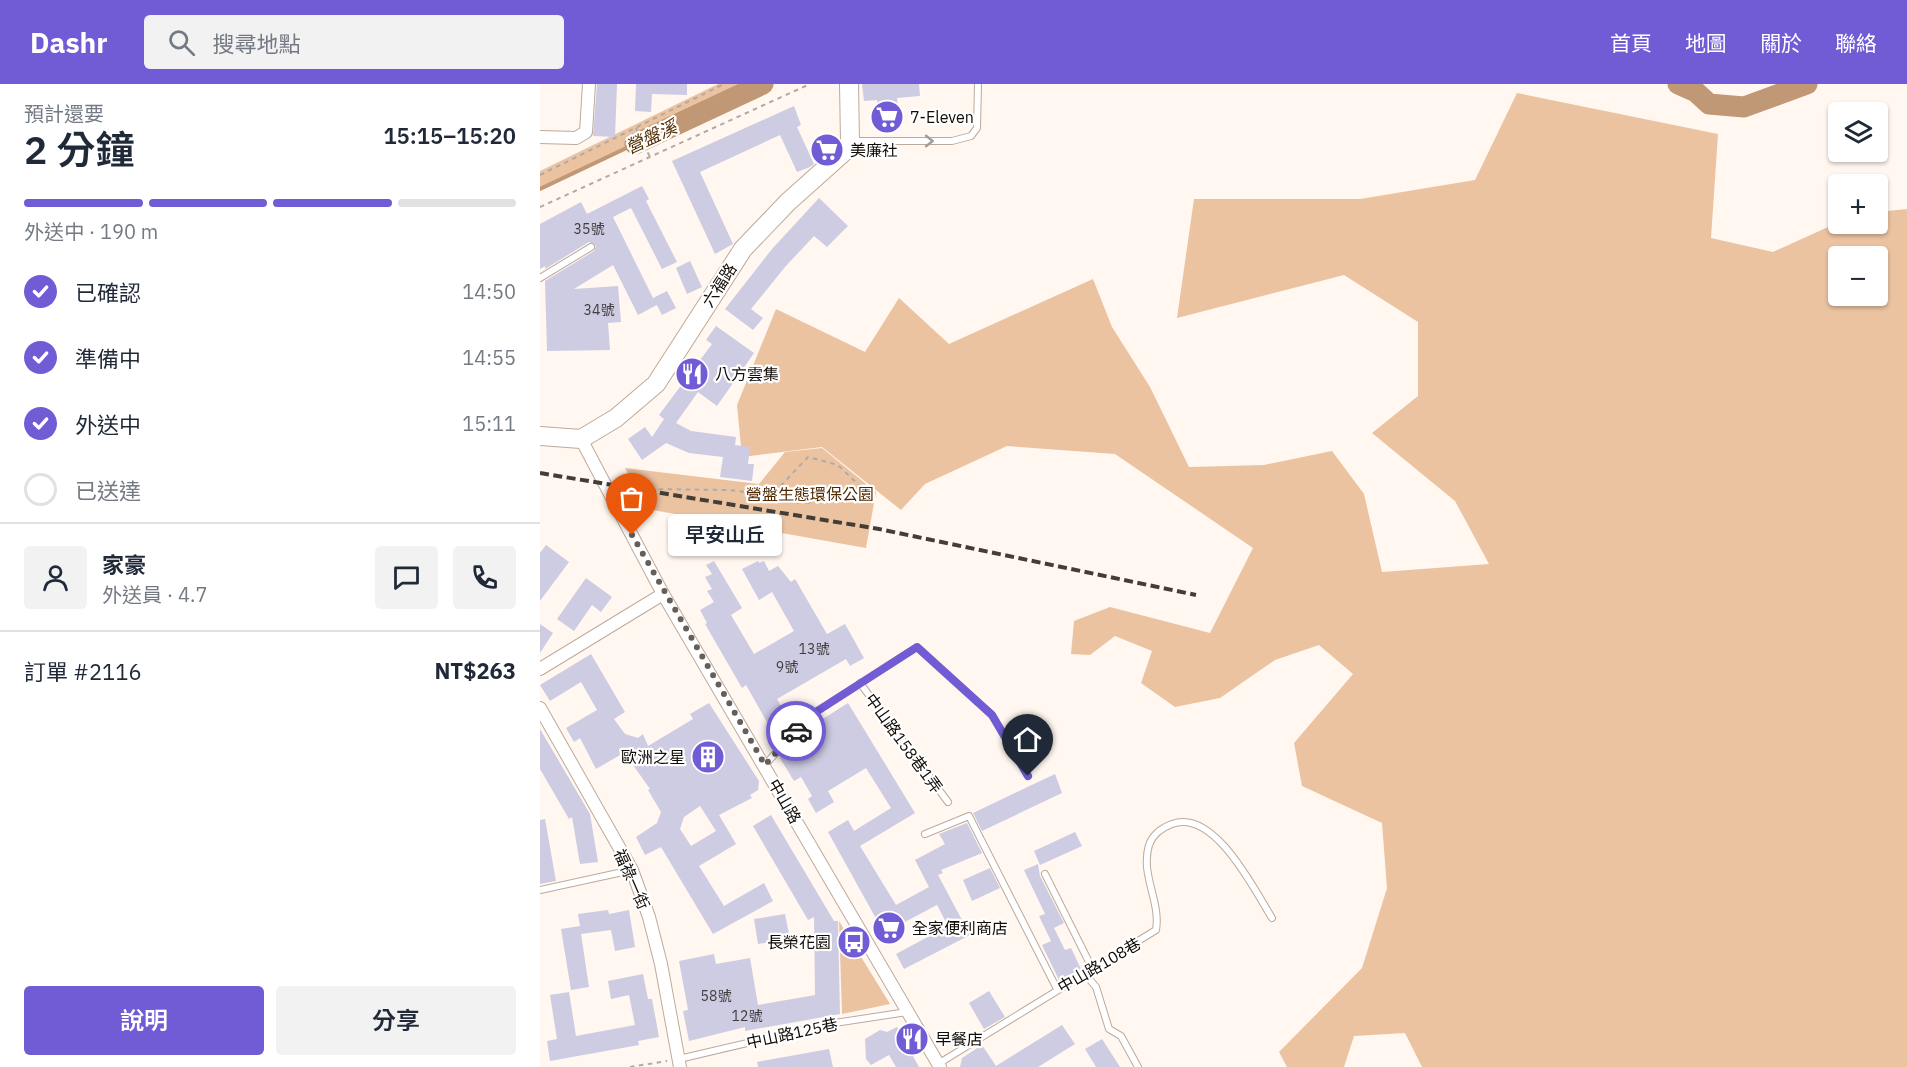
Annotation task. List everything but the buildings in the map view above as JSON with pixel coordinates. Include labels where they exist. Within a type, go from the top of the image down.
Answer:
[{"type":"street","points":[[540,137],[576,138],[586,132],[589,84]]},
{"type":"street","points":[[849,84],[850,141]]},
{"type":"street","name":"六福路","points":[[581,439],[616,418],[656,384],[743,249],[788,202],[845,151],[850,141]]},
{"type":"street","points":[[540,436],[581,439]]},
{"type":"street","name":"中山路","points":[[581,439],[663,594],[939,1065]]},
{"type":"street","points":[[540,669],[663,594]]},
{"type":"street","name":"福祿一街","points":[[540,708],[632,870],[649,917],[679,1063]]},
{"type":"lane","points":[[850,141],[952,141],[971,136],[977,128],[978,84]]},
{"type":"lane","points":[[540,278],[591,248]]},
{"type":"lane","points":[[765,765],[808,717],[917,647],[992,715],[1028,776]]},
{"type":"lane","name":"中山路158巷1弄","points":[[860,683],[948,802]]},
{"type":"lane","points":[[925,834],[969,816],[1057,989]]},
{"type":"lane","name":"中山路108巷","points":[[939,1065],[1057,989],[1147,938],[1156,930],[1158,911],[1146,872],[1149,845],[1155,834],[1178,822],[1198,825],[1234,856],[1272,918]]},
{"type":"lane","points":[[540,890],[632,870]]},
{"type":"lane","points":[[1046,874],[1092,968]]},
{"type":"lane","points":[[1085,974],[1096,987],[1109,1029],[1120,1036],[1138,1067]]},
{"type":"lane","name":"中山路125巷","points":[[679,1063],[828,1024],[907,1012]]},
{"type":"path","points":[[540,175],[724,84]]},
{"type":"path","points":[[540,207],[810,84]]},
{"type":"path","points":[[636,128],[649,157]]},
{"type":"path","points":[[600,476],[646,489],[728,490],[772,495],[777,500],[804,502],[834,501],[868,494],[838,465],[808,457],[772,495]]},
{"type":"path","points":[[630,1067],[679,1063]]},
{"type":"green space","points":[[718,84],[762,84],[540,188],[540,171]]},
{"type":"green space","points":[[1517,93],[1718,134],[1711,238],[1773,252],[1828,227],[1828,234],[1888,234],[1888,211],[1907,209],[1907,1067],[1422,1067],[1405,1033],[1354,1036],[1344,1067],[1287,1067],[1279,1052],[1362,968],[1387,888],[1382,823],[1302,786],[1294,743],[1353,674],[1319,645],[1275,660],[1220,698],[1175,707],[1141,683],[1152,651],[1115,636],[1090,655],[1071,654],[1074,621],[1110,607],[1210,633],[1253,548],[1115,454],[1007,446],[925,484],[901,510],[822,447],[742,457],[737,405],[776,309],[865,352],[899,298],[949,344],[1093,279],[1112,327],[1150,387],[1189,467],[1264,465],[1332,451],[1364,494],[1382,572],[1489,564],[1455,501],[1372,433],[1418,396],[1418,322],[1344,275],[1177,318],[1194,199],[1360,199],[1475,180]]},
{"type":"green space","name":"營盤生態環保公園","points":[[822,448],[876,492],[866,548],[647,509],[625,468],[759,484],[785,452]]},
{"type":"green space","points":[[839,921],[890,1004],[842,1014]]},
{"type":"waterway","name":"營盤溪","points":[[635,144],[763,84]]},
{"type":"waterway","name":"營盤溪","points":[[1678,84],[1696,92],[1709,104],[1744,107],[1807,84]]},
{"type":"waterway","name":"營盤溪","points":[[540,189],[635,144]]},
{"type":"railway","points":[[540,473],[879,529],[1196,595]]},
{"type":"way so far","points":[[632,535],[663,594],[765,765],[796,731]]},
{"type":"place","name":"7-Eleven","points":[[887,117]]},
{"type":"place","name":"美廉社","points":[[827,150]]},
{"type":"place","name":"八方雲集","points":[[692,374]]},
{"type":"place","name":"早安山丘","points":[[632,535]]},
{"type":"place","name":"歐洲之星","points":[[708,757]]},
{"type":"place","name":"全家便利商店","points":[[889,928]]},
{"type":"place","name":"長榮花園","points":[[854,942]]},
{"type":"place","name":"早餐店","points":[[912,1039]]},
{"type":"route","points":[[796,731],[808,717],[917,647],[992,715],[1028,776]]}]
